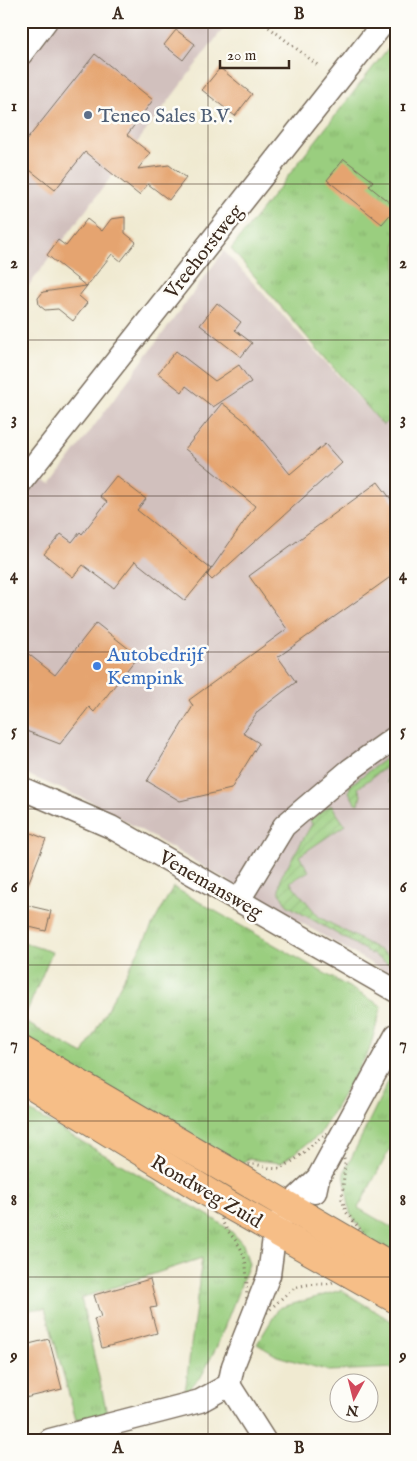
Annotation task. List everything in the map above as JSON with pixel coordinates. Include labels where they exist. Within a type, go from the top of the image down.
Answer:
[{"type":"main road","name":"Rondweg Zuid","points":[[21,1050],[98,1093],[235,1177],[292,1225]]},
{"type":"main road","name":"Rondweg Zuid","points":[[21,1078],[222,1201],[292,1225],[351,1258],[396,1299]]},
{"type":"main road","name":"Rondweg Zuid","points":[[351,1258],[396,1269]]},
{"type":"street","points":[[21,54],[46,21]]},
{"type":"street","name":"Vreehorstweg","points":[[21,482],[385,21]]},
{"type":"street","points":[[240,900],[284,826],[350,770],[396,737]]},
{"type":"street","name":"Venemansweg","points":[[21,788],[111,827],[396,991]]},
{"type":"street","points":[[264,1440],[230,1385],[233,1366],[292,1225],[396,1035]]},
{"type":"street","points":[[50,1440],[200,1401],[230,1385]]},
{"type":"path","points":[[261,21],[338,81]]},
{"type":"path","points":[[235,1177],[246,1165],[253,1164],[278,1168],[295,1159],[326,1134],[347,1125]]},
{"type":"path","points":[[222,1201],[221,1219],[238,1244],[246,1265],[245,1306],[248,1328],[263,1318],[295,1288],[310,1284],[331,1283],[340,1279],[351,1258],[363,1233],[346,1212],[342,1199],[344,1163],[341,1146],[347,1125]]},
{"type":"shaded area","points":[[21,21],[229,21],[21,296]]},
{"type":"shaded area","points":[[224,251],[383,425],[396,418],[396,978],[94,803],[21,772],[21,468],[51,484]]},
{"type":"green space","points":[[396,38],[396,417],[383,425],[231,249]]},
{"type":"green space","points":[[396,751],[396,778],[388,783],[386,767],[358,788],[361,795],[359,804],[355,803],[349,792],[350,785]]},
{"type":"green space","points":[[331,805],[345,825],[299,856],[309,871],[290,882],[319,917],[396,959],[396,968],[287,905],[279,891],[281,877],[312,824],[310,820]]},
{"type":"green space","points":[[173,887],[382,1006],[369,1051],[319,1135],[281,1163],[248,1159],[235,1167],[21,1044],[21,942],[52,952],[23,1021],[83,1054]]},
{"type":"green space","points":[[396,1065],[396,1138],[358,1208],[396,1230],[396,1257],[370,1242],[350,1213],[344,1173]]},
{"type":"green space","points":[[21,1106],[211,1217],[231,1231],[243,1244],[249,1264],[217,1346],[202,1375],[185,1393],[202,1258],[81,1298],[107,1413],[76,1420],[45,1308],[21,1311]]},
{"type":"green space","points":[[341,1290],[396,1324],[396,1368],[329,1371],[277,1356],[257,1344],[279,1308]]},
{"type":"building","points":[[176,30],[195,44],[183,60],[164,45]]},
{"type":"building","points":[[95,54],[153,100],[127,135],[150,153],[138,169],[169,165],[186,178],[169,200],[148,184],[139,195],[85,152],[55,190],[21,163],[21,147]]},
{"type":"building","points":[[220,68],[252,94],[235,116],[202,90]]},
{"type":"building","points":[[344,159],[373,181],[369,186],[396,208],[382,224],[327,180]]},
{"type":"building","points":[[125,217],[125,233],[136,242],[121,261],[112,254],[79,296],[87,303],[73,321],[58,309],[45,310],[39,305],[38,298],[43,292],[86,286],[47,255],[58,240],[66,246],[87,219],[102,231],[111,219]]},
{"type":"building","points":[[217,303],[241,322],[235,330],[252,343],[241,357],[200,325]]},
{"type":"building","points":[[176,351],[215,381],[239,365],[251,382],[213,407],[186,386],[182,392],[158,373]]},
{"type":"building","points":[[222,403],[249,424],[290,474],[325,444],[342,463],[212,580],[207,575],[255,506],[185,449]]},
{"type":"building","points":[[116,476],[146,499],[137,510],[211,569],[185,601],[135,561],[114,588],[83,565],[73,577],[44,554],[61,534],[72,542],[80,532],[82,534],[107,502],[100,496]]},
{"type":"building","points":[[378,482],[396,506],[396,573],[278,657],[296,682],[258,711],[243,733],[259,743],[231,789],[180,801],[147,781],[193,706],[189,700],[287,629],[249,576]]},
{"type":"building","points":[[96,623],[138,656],[94,712],[89,707],[60,744],[21,729],[21,648],[55,675]]},
{"type":"building","points":[[21,829],[46,839],[22,899],[21,899]]},
{"type":"building","points":[[21,904],[51,911],[46,931],[21,925]]},
{"type":"building","points":[[150,1279],[157,1307],[150,1308],[157,1333],[102,1348],[94,1319],[101,1317],[94,1295]]},
{"type":"building","points":[[49,1339],[62,1389],[21,1399],[21,1346]]},
{"type":"place","name":"Teneo Sales B.V.","points":[[88,115]]},
{"type":"place","name":"Autobedrijf Kempink","points":[[97,666]]}]
